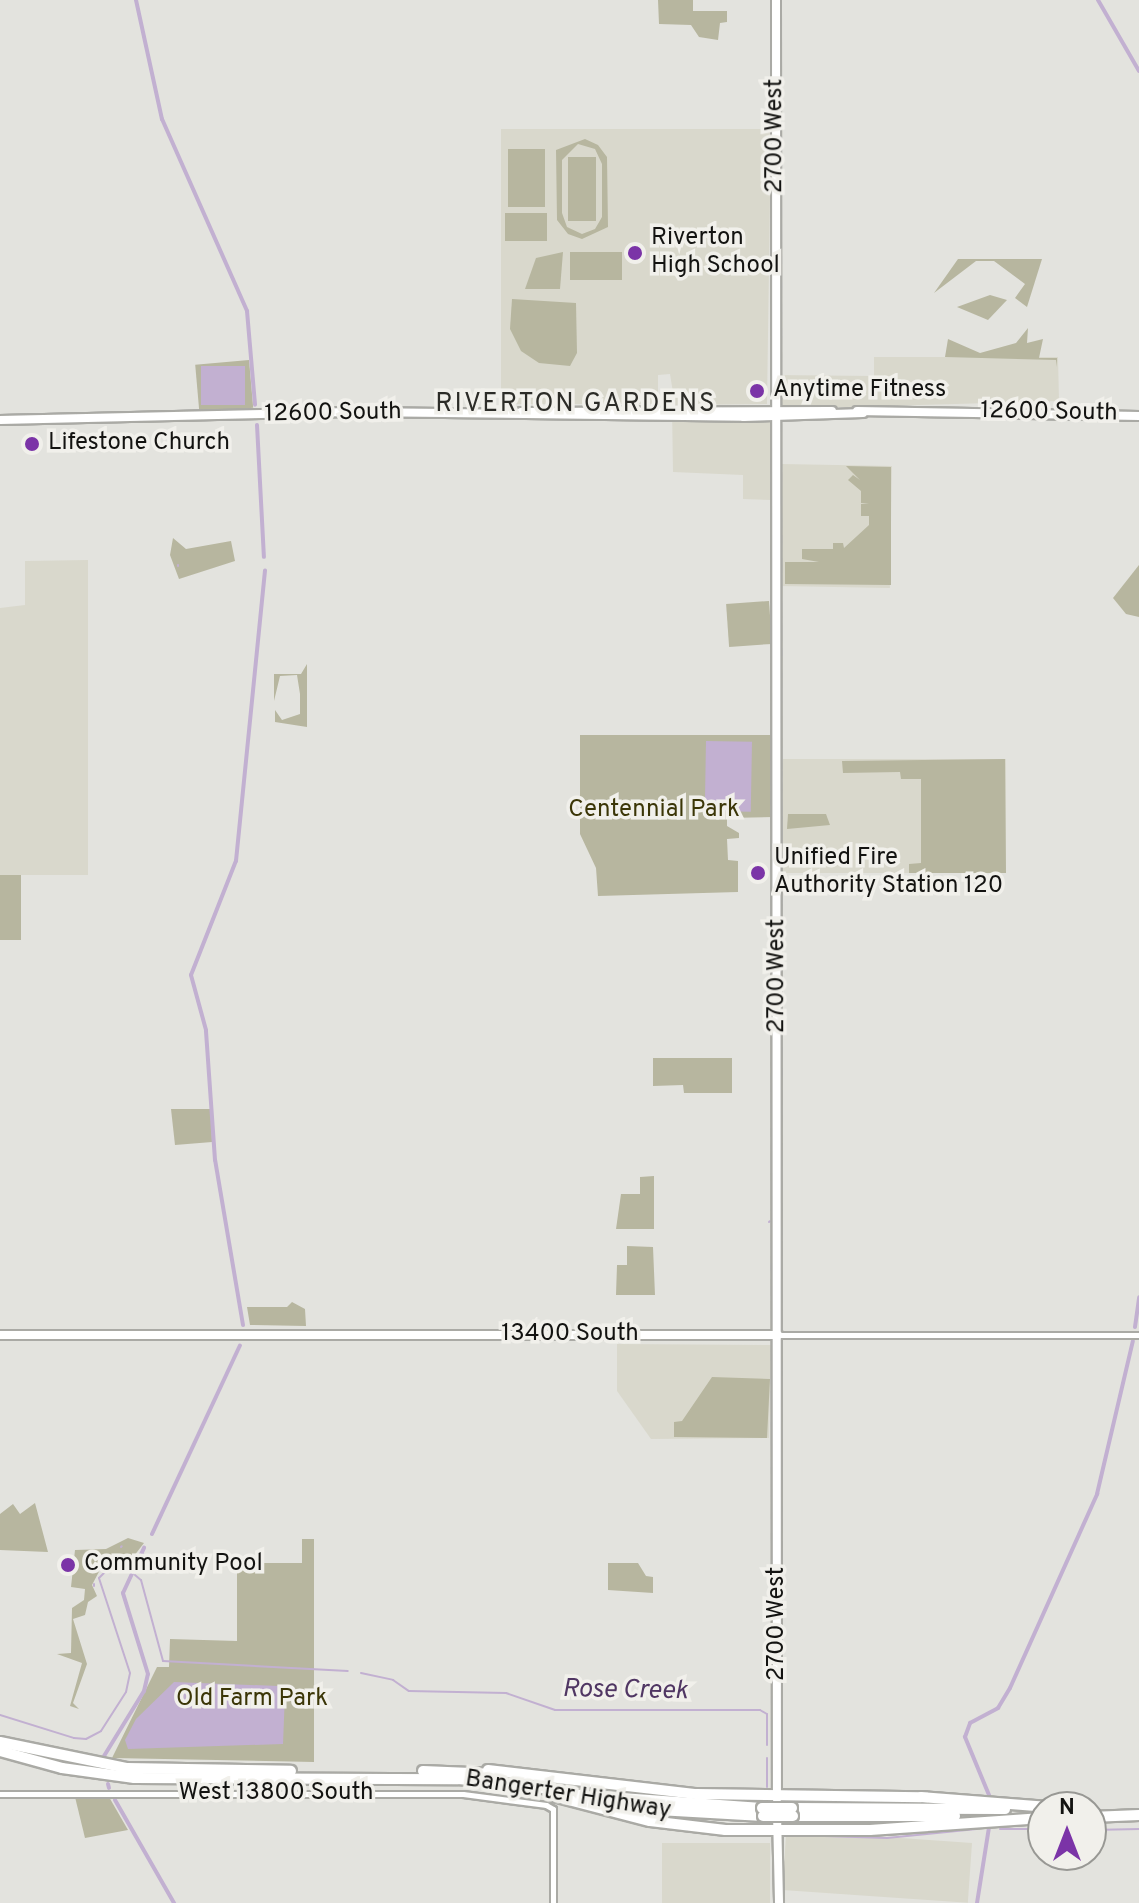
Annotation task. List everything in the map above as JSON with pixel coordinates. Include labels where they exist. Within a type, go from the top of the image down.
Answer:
[{"type":"highway","name":"Bangerter Highway","points":[[0,1742],[66,1759],[145,1770],[438,1771],[496,1775],[650,1802],[763,1812]]},
{"type":"highway","name":"Bangerter Highway","points":[[0,1751],[62,1768],[134,1778],[458,1779],[527,1785],[667,1812],[1027,1810]]},
{"type":"highway","points":[[438,1771],[528,1773],[685,1794],[942,1798],[1027,1805]]},
{"type":"highway","points":[[458,1779],[528,1789],[668,1824],[777,1830],[1027,1818]]},
{"type":"highway","points":[[1107,1809],[1139,1808]]},
{"type":"highway","name":"Bangerter Highway","points":[[792,1812],[1027,1817]]},
{"type":"highway","points":[[1107,1816],[1139,1815]]},
{"type":"main road","name":"2700 West","points":[[776,0],[779,1903]]},
{"type":"main road","name":"12600 South","points":[[0,420],[667,409],[777,414]]},
{"type":"main road","points":[[628,415],[667,409]]},
{"type":"main road","name":"12600 South","points":[[521,412],[1139,416]]},
{"type":"main road","name":"13400 South","points":[[0,1335],[778,1335]]},
{"type":"street","name":"13400 South","points":[[778,1335],[1139,1335]]},
{"type":"street","name":"West 13800 South","points":[[0,1794],[463,1794],[552,1807],[553,1903]]},
{"type":"shaded area","name":"Riverton High School","points":[[501,129],[771,129],[767,404],[675,405],[670,374],[658,375],[658,404],[501,404]]},
{"type":"shaded area","points":[[874,357],[1058,357],[1059,401],[774,409],[773,500],[743,499],[743,475],[673,472],[672,408],[771,407],[773,375],[874,376]]},
{"type":"shaded area","points":[[201,366],[245,366],[245,405],[201,405]]},
{"type":"shaded area","points":[[781,464],[892,466],[890,588],[779,586]]},
{"type":"shaded area","points":[[88,560],[88,875],[0,875],[0,608],[25,605],[25,561]]},
{"type":"shaded area","points":[[706,741],[752,742],[751,812],[705,811]]},
{"type":"shaded area","points":[[783,759],[1006,759],[1006,873],[783,873]]},
{"type":"shaded area","points":[[617,1344],[771,1345],[769,1438],[651,1439],[617,1391]]},
{"type":"shaded area","points":[[174,1682],[278,1686],[285,1693],[283,1744],[128,1749],[125,1740],[136,1719]]},
{"type":"shaded area","points":[[786,1830],[972,1843],[968,1903],[782,1890]]},
{"type":"shaded area","points":[[662,1843],[770,1843],[770,1903],[662,1903]]},
{"type":"green space","points":[[658,0],[693,0],[693,11],[727,11],[727,22],[720,23],[718,40],[699,37],[691,25],[659,24]]},
{"type":"green space","points":[[585,139],[598,145],[607,157],[608,227],[582,239],[568,234],[557,220],[556,150]],"holes":[[[578,144],[595,149],[602,164],[602,217],[595,229],[582,234],[567,227],[562,213],[562,160]]]},
{"type":"green space","points":[[508,149],[545,149],[545,207],[508,207]]},
{"type":"green space","points":[[568,157],[596,157],[596,221],[568,221]]},
{"type":"green space","points":[[505,213],[547,213],[547,241],[505,241]]},
{"type":"green space","points":[[563,252],[560,289],[525,289],[536,258]]},
{"type":"green space","points":[[570,252],[622,252],[622,280],[570,280]]},
{"type":"green space","points":[[958,259],[1042,259],[1027,307],[1015,298],[1025,284],[994,261],[976,261],[934,293]]},
{"type":"green space","points":[[990,295],[1007,300],[988,320],[957,307]]},
{"type":"green space","points":[[512,299],[576,303],[577,353],[570,366],[539,363],[521,351],[510,329]]},
{"type":"green space","points":[[1028,328],[1027,343],[1043,339],[1039,358],[1057,358],[1057,367],[1056,360],[945,357],[948,339],[980,353],[1016,343]]},
{"type":"green space","points":[[249,360],[253,408],[199,413],[195,365]]},
{"type":"green space","points":[[846,466],[891,467],[891,585],[785,584],[785,562],[819,562],[802,559],[802,549],[833,549],[833,543],[843,543],[844,548],[869,525],[869,516],[861,516],[861,504],[869,503],[861,503],[861,491],[848,480],[853,475],[860,480]]},
{"type":"green space","points":[[173,538],[186,549],[231,541],[235,561],[179,579],[170,555]]},
{"type":"green space","points":[[1139,565],[1139,617],[1126,614],[1113,598]]},
{"type":"green space","points":[[769,601],[772,644],[729,647],[726,604]]},
{"type":"green space","points":[[307,664],[307,727],[275,722],[275,710],[282,720],[300,714],[300,694],[297,675],[280,676],[274,701],[274,674],[301,674]]},
{"type":"green space","name":"Centennial Park","points":[[580,735],[773,735],[773,817],[727,818],[727,826],[739,833],[739,838],[727,839],[728,860],[738,861],[738,892],[598,896],[596,868],[580,834]]},
{"type":"green space","points":[[1005,759],[1006,873],[909,873],[909,864],[921,863],[921,779],[901,779],[900,772],[843,773],[842,761]]},
{"type":"green space","points":[[788,814],[826,814],[830,825],[787,829]]},
{"type":"green space","points":[[0,875],[21,875],[21,940],[0,940]]},
{"type":"green space","points":[[653,1058],[732,1058],[732,1093],[684,1093],[683,1085],[653,1086]]},
{"type":"green space","points":[[171,1109],[211,1109],[212,1142],[175,1145]]},
{"type":"green space","points":[[654,1176],[654,1229],[616,1229],[621,1194],[640,1194],[640,1177]]},
{"type":"green space","points":[[627,1246],[653,1247],[655,1295],[616,1295],[617,1265],[627,1265]]},
{"type":"green space","points":[[292,1302],[305,1309],[306,1326],[250,1325],[247,1307],[287,1307]]},
{"type":"green space","points":[[712,1377],[770,1379],[767,1438],[674,1437],[674,1422],[682,1421]]},
{"type":"green space","points":[[35,1503],[48,1552],[0,1550],[0,1514],[13,1504],[20,1514]]},
{"type":"green space","points":[[128,1538],[144,1543],[127,1565],[103,1564],[92,1585],[97,1596],[88,1602],[85,1615],[73,1619],[87,1664],[73,1703],[79,1709],[70,1706],[82,1663],[57,1654],[71,1653],[72,1608],[84,1600],[85,1589],[71,1587],[75,1550],[106,1549]]},
{"type":"green space","name":"Old Farm Park","points":[[302,1539],[314,1539],[314,1762],[112,1758],[157,1667],[169,1667],[170,1639],[237,1641],[237,1563],[302,1563]]},
{"type":"green space","points":[[608,1563],[638,1563],[646,1576],[653,1577],[653,1593],[608,1590]]},
{"type":"green space","points":[[75,1797],[109,1797],[128,1830],[85,1838]]},
{"type":"waterway","points":[[136,0],[162,119],[247,311],[255,405]]},
{"type":"waterway","points":[[1098,0],[1139,71]]},
{"type":"waterway","points":[[257,425],[264,557]]},
{"type":"waterway","points":[[243,1325],[215,1160],[206,1030],[191,975],[236,861],[265,570]]},
{"type":"waterway","points":[[1135,1327],[1139,1297]]},
{"type":"waterway","points":[[989,1795],[965,1737],[970,1723],[998,1708],[1010,1688],[1097,1494],[1133,1341]]},
{"type":"waterway","points":[[152,1534],[240,1345]]},
{"type":"waterway","points":[[104,1756],[144,1691],[148,1674],[123,1593],[144,1548]]},
{"type":"waterway","name":"Rose Creek","points":[[0,1715],[74,1738],[86,1739],[101,1731],[126,1692],[130,1673],[99,1578],[108,1569],[125,1569]]},
{"type":"waterway","name":"Rose Creek","points":[[135,1575],[141,1580],[163,1661],[348,1671]]},
{"type":"waterway","name":"Rose Creek","points":[[361,1673],[393,1680],[409,1691],[506,1693],[555,1710],[760,1710],[767,1714],[767,1745]]},
{"type":"waterway","name":"Rose Creek","points":[[767,1758],[767,1787]]},
{"type":"waterway","points":[[108,1784],[109,1788]]},
{"type":"waterway","points":[[115,1800],[174,1903]]},
{"type":"waterway","points":[[977,1903],[989,1827]]},
{"type":"waterway","name":"Rose Creek","points":[[793,1835],[887,1838],[977,1829]]},
{"type":"waterway","name":"Rose Creek","points":[[1000,1829],[1027,1829]]},
{"type":"waterway","name":"Rose Creek","points":[[1107,1830],[1139,1829]]},
{"type":"place","name":"Riverton High School","points":[[635,253]]},
{"type":"place","name":"Anytime Fitness","points":[[757,391]]},
{"type":"place","name":"Lifestone Church","points":[[32,444]]},
{"type":"place","name":"Unified Fire Authority Station 120","points":[[758,873]]},
{"type":"place","name":"Community Pool","points":[[68,1565]]},
{"type":"district","name":"RIVERTON GARDENS","points":[[576,405]]}]
